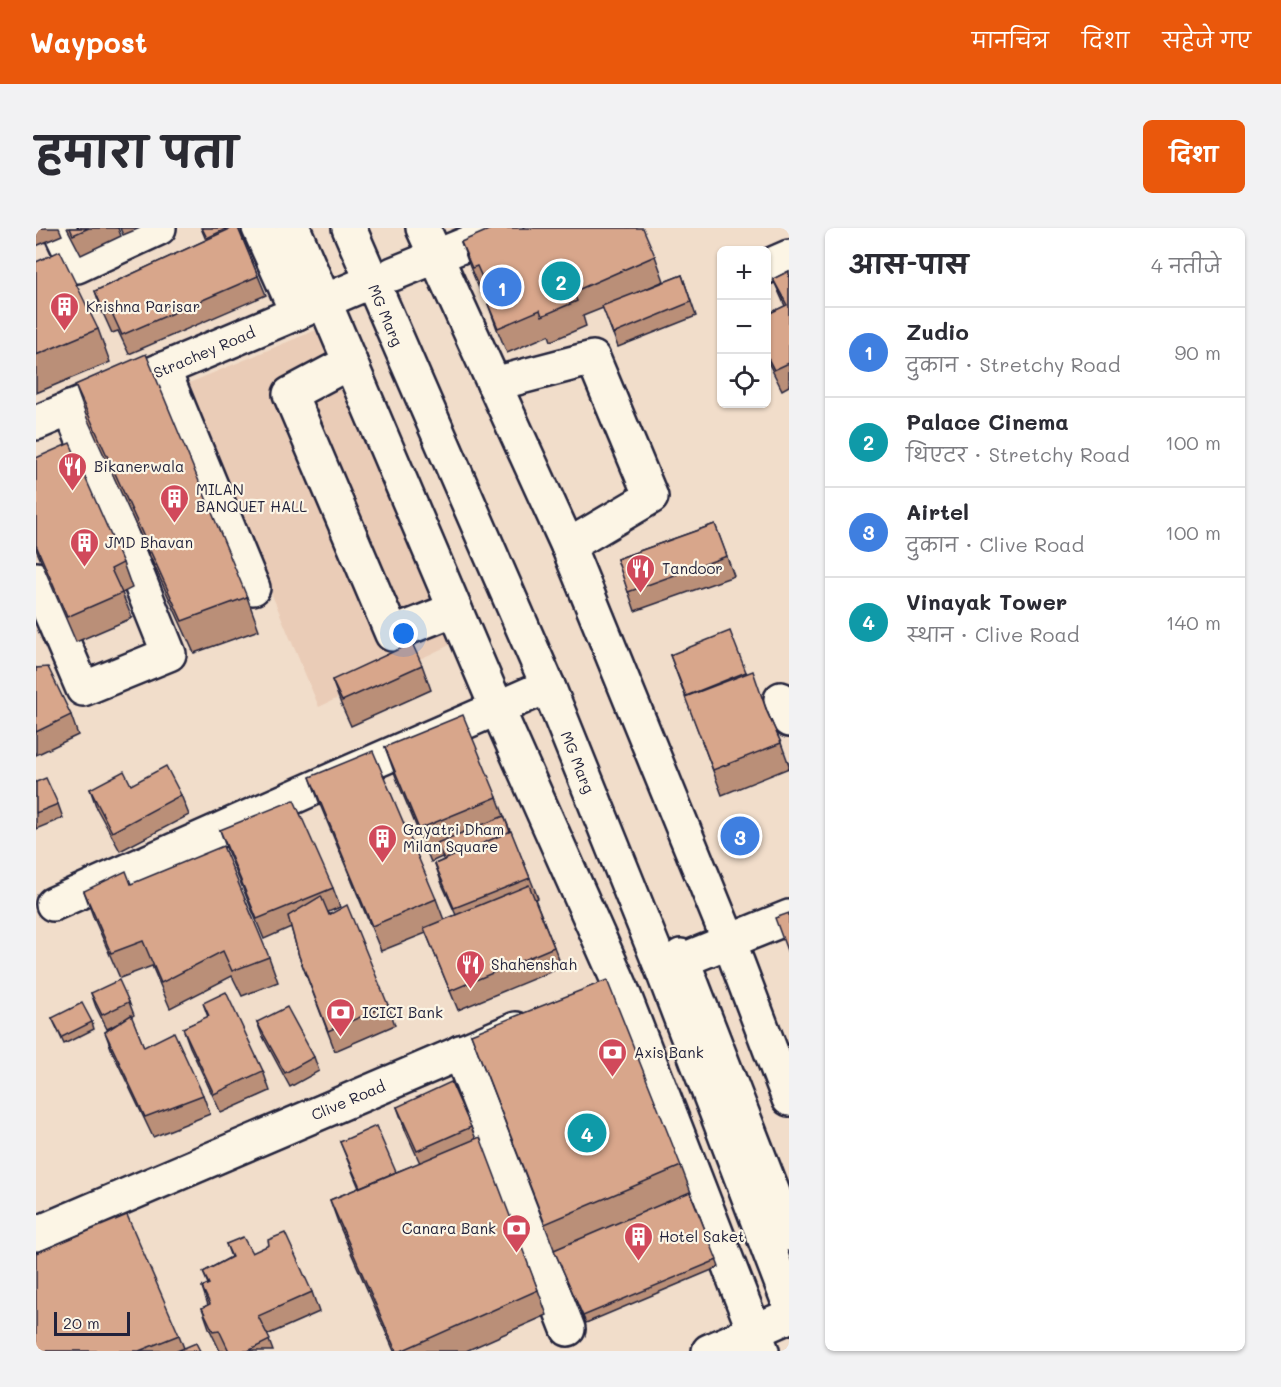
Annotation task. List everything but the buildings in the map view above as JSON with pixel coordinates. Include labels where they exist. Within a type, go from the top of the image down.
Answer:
[{"type":"street","points":[[58,250],[76,266],[159,228]]},
{"type":"street","points":[[260,228],[310,307],[350,362],[497,708],[607,991],[758,1341]]},
{"type":"street","points":[[293,228],[310,307]]},
{"type":"street","name":"MG Marg","points":[[349,228],[382,278],[525,578],[672,964],[789,1303]]},
{"type":"street","name":"MG Marg","points":[[374,228],[382,278],[548,686],[788,1228]]},
{"type":"street","name":"Strachey Road","points":[[36,423],[382,278],[429,243],[506,228]]},
{"type":"street","points":[[429,243],[568,546],[785,1079]]},
{"type":"street","points":[[771,265],[789,257]]},
{"type":"street","points":[[494,384],[593,358],[651,497],[568,546]]},
{"type":"street","points":[[350,362],[290,394],[299,416],[392,634],[455,609]]},
{"type":"street","points":[[163,369],[253,588]]},
{"type":"street","points":[[36,579],[83,689],[170,654],[70,408]]},
{"type":"street","points":[[53,904],[548,686]]},
{"type":"street","points":[[607,991],[789,917]]},
{"type":"street","name":"Clive Road","points":[[36,1234],[543,1017]]},
{"type":"street","points":[[460,1052],[568,1329]]},
{"type":"street","points":[[709,1351],[758,1341],[789,1316]]},
{"type":"shaded area","points":[[326,326],[458,641],[319,707],[184,385]]},
{"type":"place","name":"Palace Cinema","points":[[561,281]]},
{"type":"place","name":"Zudio","points":[[502,287]]},
{"type":"place","name":"Krishna Parisar","points":[[65,332]]},
{"type":"place","name":"Bikanerwala","points":[[73,492]]},
{"type":"place","name":"MILAN BANQUET HALL","points":[[175,524]]},
{"type":"place","name":"JMD Bhavan","points":[[84,568]]},
{"type":"place","name":"Tandoor","points":[[641,594]]},
{"type":"place","name":"Airtel","points":[[740,836]]},
{"type":"place","name":"Gayatri Dham Milan Square","points":[[382,864]]},
{"type":"place","name":"Shahenshah","points":[[470,990]]},
{"type":"place","name":"ICICI Bank","points":[[341,1038]]},
{"type":"place","name":"Axis Bank","points":[[613,1078]]},
{"type":"place","name":"Vinayak Tower","points":[[587,1133]]},
{"type":"place","name":"Canara Bank","points":[[517,1254]]},
{"type":"place","name":"Hotel Saket","points":[[638,1262]]}]
